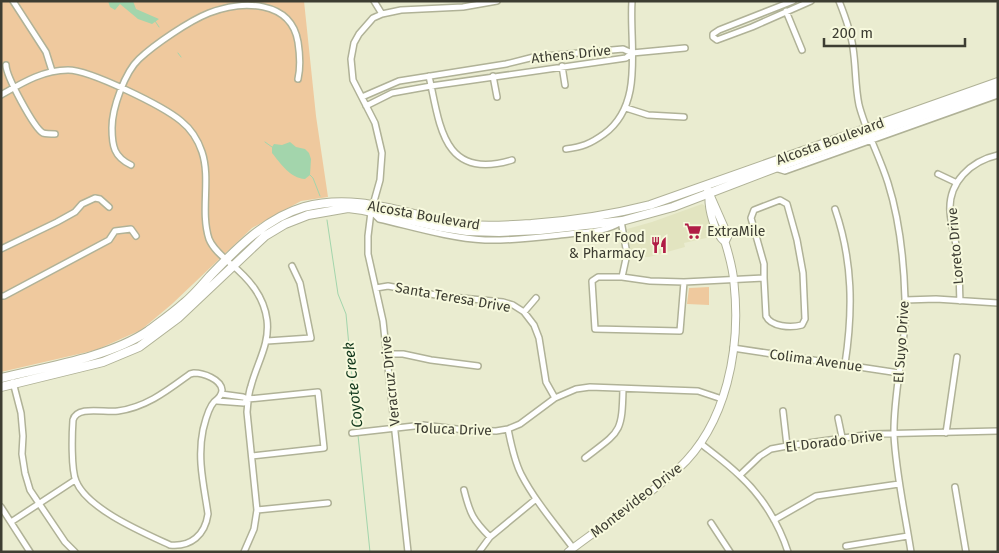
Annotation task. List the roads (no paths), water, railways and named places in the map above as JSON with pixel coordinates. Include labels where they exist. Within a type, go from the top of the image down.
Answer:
[{"type":"main road","name":"Alcosta Boulevard","points":[[1,378],[13,380],[103,362],[139,347],[178,318],[265,236],[285,224],[308,214],[348,208],[372,208],[441,227],[467,231],[499,232],[622,222],[673,207],[707,190],[869,135],[998,82]]},
{"type":"main road","name":"Alcosta Boulevard","points":[[1,387],[13,380],[110,350],[146,332],[185,303],[226,259],[266,225],[300,208],[334,201],[460,224],[488,226],[577,220],[620,213],[707,190],[998,89]]},
{"type":"street","points":[[13,1],[46,52],[52,71]]},
{"type":"street","points":[[374,1],[382,14],[401,10],[463,7],[498,1]]},
{"type":"street","points":[[566,149],[591,144],[618,121],[626,108],[631,92],[632,1]]},
{"type":"street","points":[[793,1],[716,32],[713,34],[713,38],[718,39],[755,26],[810,1]]},
{"type":"street","name":"El Suyo Drive","points":[[839,1],[852,39],[859,103],[869,135],[888,182],[898,221],[906,300],[894,434],[911,552]]},
{"type":"street","points":[[131,165],[118,157],[114,146],[112,116],[122,89],[130,70],[138,59],[188,23],[208,13],[254,4],[262,3],[280,11],[293,26],[298,36],[301,67],[298,79]]},
{"type":"street","points":[[784,5],[802,50]]},
{"type":"street","name":"Veracruz Drive","points":[[382,14],[373,18],[365,25],[354,43],[350,59],[353,80],[375,123],[382,153],[380,180],[372,208],[368,236],[368,254],[383,321],[408,552]]},
{"type":"street","points":[[752,18],[755,26]]},
{"type":"street","points":[[632,53],[685,48]]},
{"type":"street","name":"Athens Drive","points":[[362,96],[399,81],[559,54],[623,49],[632,53],[626,58],[493,76],[392,93],[366,106]]},
{"type":"street","points":[[6,65],[6,71],[14,88],[37,128],[46,134],[54,134]]},
{"type":"street","points":[[562,66],[565,85]]},
{"type":"street","points":[[1,96],[30,79],[52,71],[78,70],[164,109],[189,129],[198,142],[203,154],[206,219],[210,239],[215,249],[248,280],[258,293],[266,310],[267,341],[250,387],[248,400],[247,412],[257,510],[254,529],[244,552]]},
{"type":"street","points":[[429,76],[443,137],[456,153],[467,161],[480,164],[495,165],[512,160]]},
{"type":"street","points":[[493,76],[496,97]]},
{"type":"street","name":"Alcosta Boulevard","points":[[869,135],[998,95]]},
{"type":"street","points":[[626,108],[648,115],[684,116]]},
{"type":"street","name":"Loreto Drive","points":[[960,301],[958,253],[950,211],[952,195],[965,171],[987,157],[998,155]]},
{"type":"street","points":[[938,174],[957,183]]},
{"type":"street","name":"Montevideo Drive","points":[[571,550],[679,468],[700,443],[717,413],[727,381],[733,348],[736,302],[734,280],[726,242],[720,238],[713,219],[708,203],[707,190]]},
{"type":"street","points":[[1,249],[63,219],[75,212],[82,204],[95,198],[109,207]]},
{"type":"street","points":[[780,200],[787,204],[803,273],[804,318],[802,325],[773,324],[768,321],[766,316],[764,278],[764,264],[750,218],[751,213],[754,210],[780,200]]},
{"type":"street","points":[[835,209],[841,226],[851,284],[850,330],[846,364]]},
{"type":"street","points":[[620,213],[627,254],[622,277]]},
{"type":"street","points":[[1,296],[108,240],[115,230],[131,229],[136,236]]},
{"type":"street","points":[[267,341],[311,338],[298,275],[292,266]]},
{"type":"street","points":[[684,282],[680,331],[594,329],[592,281],[598,278],[622,277],[650,281],[684,282],[764,278]]},
{"type":"street","name":"Santa Teresa Drive","points":[[376,288],[388,286],[441,296],[502,302],[513,305],[524,312],[534,325],[539,338],[546,382],[556,398]]},
{"type":"street","points":[[524,312],[536,298]]},
{"type":"street","points":[[906,300],[936,299],[998,303]]},
{"type":"street","name":"Colima Avenue","points":[[733,348],[899,373]]},
{"type":"street","points":[[387,354],[403,354],[431,360],[478,366]]},
{"type":"street","points":[[946,433],[957,357]]},
{"type":"street","points":[[194,373],[214,380],[221,386],[221,394],[217,401],[212,406],[203,431],[200,455],[208,514],[207,522],[198,538],[186,545],[170,545],[110,515],[79,488],[73,472],[72,425],[73,417],[78,412],[133,408],[154,399],[194,373]]},
{"type":"street","points":[[13,380],[23,436],[22,454],[25,474],[30,490],[65,542],[76,552]]},
{"type":"street","name":"Toluca Drive","points":[[352,433],[423,425],[465,430],[496,431],[508,429],[520,424],[556,398],[576,389],[590,387],[698,391],[722,399]]},
{"type":"street","points":[[585,458],[612,438],[619,429],[622,419],[623,389]]},
{"type":"street","points":[[217,401],[244,403],[248,400],[318,392],[324,448],[252,456]]},
{"type":"street","points":[[221,394],[243,397],[248,400]]},
{"type":"street","points":[[784,411],[787,446]]},
{"type":"street","points":[[838,418],[842,437]]},
{"type":"street","points":[[508,429],[520,473],[571,550]]},
{"type":"street","name":"El Dorado Drive","points":[[740,476],[760,456],[771,449],[787,446],[872,434],[998,431]]},
{"type":"street","points":[[700,443],[740,476],[754,491],[774,520],[788,552]]},
{"type":"street","points":[[11,522],[75,480]]},
{"type":"street","points":[[774,520],[816,496],[900,484]]},
{"type":"street","points":[[955,487],[966,552]]},
{"type":"street","points":[[464,490],[469,510],[476,523],[490,537]]},
{"type":"street","points":[[479,552],[490,537],[536,499]]},
{"type":"street","points":[[257,510],[328,504]]},
{"type":"street","points":[[1,507],[30,552]]},
{"type":"street","points":[[710,523],[730,552]]},
{"type":"street","points":[[846,546],[908,536]]},
{"type":"waterway","name":"Coyote Creek","points":[[155,21],[159,27]]},
{"type":"waterway","name":"Coyote Creek","points":[[178,53],[181,57]]},
{"type":"waterway","name":"Coyote Creek","points":[[265,142],[272,147]]},
{"type":"waterway","name":"Coyote Creek","points":[[310,175],[320,196]]},
{"type":"waterway","name":"Coyote Creek","points":[[327,220],[338,294],[346,314],[357,431]]},
{"type":"waterway","name":"Coyote Creek","points":[[358,435],[370,552]]},
{"type":"place","name":"ExtraMile","points":[[693,231]]},
{"type":"place","name":"Enker Food & Pharmacy","points":[[659,245]]}]
